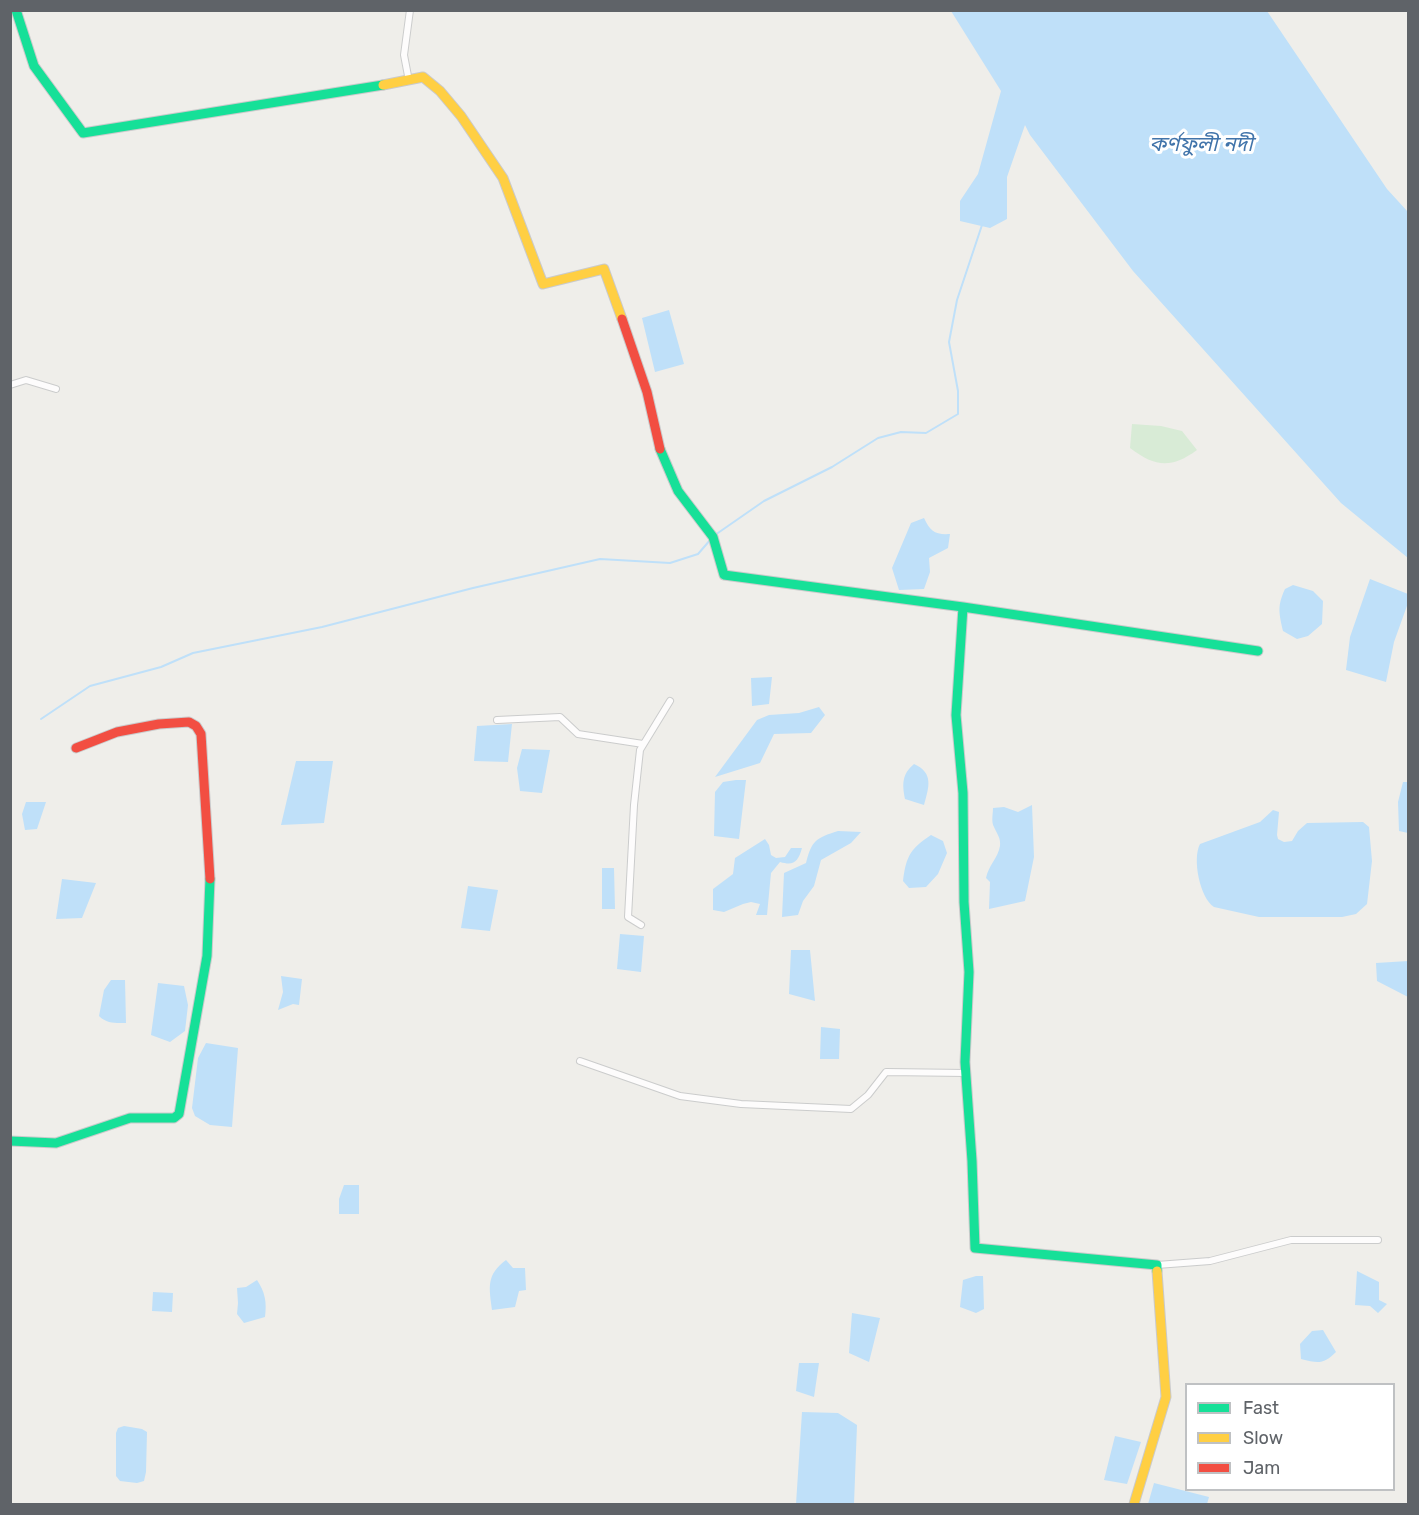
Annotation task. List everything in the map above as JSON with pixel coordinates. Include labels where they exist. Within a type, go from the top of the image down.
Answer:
[{"type":"street","points":[[16,10],[34,66],[83,132],[409,81],[423,76],[440,91],[461,116],[503,178],[543,284],[604,269],[647,392],[657,442],[678,491],[713,537],[724,575],[963,607],[1258,651]]},
{"type":"street","points":[[409,81],[404,55],[410,10]]},
{"type":"street","points":[[10,385],[26,380],[56,389]]},
{"type":"street","points":[[963,607],[956,715],[963,794],[964,902],[969,972],[966,1073],[975,1248],[1156,1265],[1210,1261],[1291,1240],[1378,1240]]},
{"type":"street","points":[[641,925],[628,917],[634,805],[640,750],[670,701]]},
{"type":"street","points":[[497,720],[560,717],[578,734],[643,744]]},
{"type":"street","points":[[10,1141],[56,1143],[130,1118],[174,1118],[179,1114],[207,956],[211,888],[201,734],[195,723],[138,726],[98,737],[76,748]]},
{"type":"street","points":[[580,1061],[680,1096],[741,1104],[851,1109],[868,1095],[885,1072],[966,1073]]},
{"type":"street","points":[[1134,1504],[1166,1397],[1156,1265]]},
{"type":"green space","points":[[1132,424],[1161,426],[1182,431],[1197,450],[1171,463],[1147,459],[1130,448]]},
{"type":"water","name":"কর্ণফুলী নদী","points":[[951,11],[1267,11],[1387,189],[1408,212],[1408,558],[1341,503],[1133,271],[1030,135],[1025,125],[1007,177],[1007,219],[990,228],[960,221],[960,201],[978,174],[1001,91]]},
{"type":"water","points":[[669,310],[684,364],[655,372],[642,318]]},
{"type":"water","points":[[924,518],[934,531],[940,534],[950,534],[948,548],[929,558],[930,572],[924,589],[899,590],[892,568],[911,523]]},
{"type":"water","points":[[1370,579],[1408,594],[1408,603],[1394,642],[1386,682],[1346,670],[1350,637]]},
{"type":"water","points":[[1293,585],[1313,591],[1323,601],[1322,624],[1308,636],[1297,639],[1283,631],[1280,614],[1285,589]]},
{"type":"water","points":[[772,677],[769,704],[752,706],[751,678]]},
{"type":"water","points":[[819,707],[825,715],[811,733],[774,734],[760,763],[715,777],[757,720],[769,715],[799,713]]},
{"type":"water","points":[[512,724],[508,762],[474,761],[477,726]]},
{"type":"water","points":[[522,749],[550,750],[542,793],[520,791],[517,768]]},
{"type":"water","points":[[296,761],[333,761],[324,823],[281,825]]},
{"type":"water","points":[[914,764],[927,776],[928,786],[924,805],[905,799],[904,780]]},
{"type":"water","points":[[746,780],[739,839],[714,836],[715,792],[723,782]]},
{"type":"water","points":[[1403,782],[1408,782],[1408,833],[1399,831],[1398,802]]},
{"type":"water","points":[[26,802],[46,802],[37,829],[25,830],[22,814]]},
{"type":"water","points":[[1032,805],[1034,857],[1025,901],[989,909],[990,882],[986,878],[1000,843],[993,823],[993,808],[1004,807],[1018,812]]},
{"type":"water","points":[[1273,810],[1279,812],[1277,835],[1278,839],[1284,842],[1292,841],[1307,823],[1363,822],[1369,827],[1372,861],[1367,904],[1356,914],[1342,917],[1259,917],[1214,907],[1209,902],[1201,887],[1197,868],[1200,844],[1260,822]]},
{"type":"water","points":[[838,831],[861,832],[851,843],[821,860],[814,886],[803,901],[798,915],[782,917],[784,873],[806,863],[810,849],[816,841]]},
{"type":"water","points":[[931,835],[943,841],[947,853],[938,874],[926,887],[909,888],[903,881],[908,859],[914,849]]},
{"type":"water","points":[[765,839],[771,855],[776,858],[785,857],[791,848],[802,848],[795,862],[780,862],[771,873],[767,915],[756,915],[760,904],[751,902],[724,912],[713,910],[713,889],[733,874],[735,858]]},
{"type":"water","points":[[602,868],[614,868],[615,909],[602,909]]},
{"type":"water","points":[[62,879],[96,883],[82,918],[56,919]]},
{"type":"water","points":[[468,886],[498,890],[490,931],[461,928]]},
{"type":"water","points":[[620,934],[644,936],[641,972],[617,969]]},
{"type":"water","points":[[791,950],[810,950],[815,1001],[789,994]]},
{"type":"water","points":[[1408,961],[1408,997],[1377,981],[1376,963]]},
{"type":"water","points":[[281,976],[302,979],[299,1005],[293,1004],[278,1010],[283,992]]},
{"type":"water","points":[[111,980],[125,980],[126,1023],[108,1022],[99,1016],[104,990]]},
{"type":"water","points":[[158,983],[184,986],[188,1005],[185,1031],[170,1042],[151,1035]]},
{"type":"water","points":[[821,1027],[840,1029],[839,1059],[820,1059]]},
{"type":"water","points":[[206,1043],[238,1048],[232,1127],[210,1125],[195,1116],[192,1108],[198,1058]]},
{"type":"water","points":[[344,1185],[359,1185],[359,1214],[339,1214],[339,1199]]},
{"type":"water","points":[[506,1260],[513,1268],[525,1268],[526,1290],[519,1291],[515,1307],[492,1310],[490,1282],[495,1271]]},
{"type":"water","points":[[1357,1271],[1379,1282],[1379,1300],[1387,1304],[1378,1313],[1370,1306],[1355,1305]]},
{"type":"water","points":[[983,1276],[984,1309],[976,1313],[960,1307],[963,1280]]},
{"type":"water","points":[[257,1280],[265,1297],[265,1317],[244,1323],[237,1314],[237,1288],[246,1287]]},
{"type":"water","points":[[153,1292],[173,1293],[172,1312],[152,1311]]},
{"type":"water","points":[[852,1313],[880,1318],[869,1362],[849,1353]]},
{"type":"water","points":[[1323,1330],[1336,1352],[1320,1362],[1301,1359],[1300,1344],[1312,1331]]},
{"type":"water","points":[[799,1363],[819,1363],[814,1397],[796,1391]]},
{"type":"water","points":[[802,1412],[838,1413],[857,1425],[854,1504],[796,1504]]},
{"type":"water","points":[[124,1426],[147,1432],[144,1481],[137,1483],[120,1481],[116,1476],[116,1433],[118,1428]]},
{"type":"water","points":[[1115,1436],[1141,1442],[1127,1484],[1104,1480]]},
{"type":"water","points":[[1154,1483],[1209,1497],[1207,1504],[1148,1504]]},
{"type":"waterway","points":[[715,535],[764,501],[832,467],[878,438],[901,432],[926,433],[958,414],[958,391],[949,342],[957,300],[982,225]]},
{"type":"waterway","points":[[41,719],[90,686],[161,667],[193,653],[322,627],[473,588],[600,559],[670,563],[698,554],[711,539]]},
{"type":"traffic: fast","points":[[16,10],[34,66],[83,133],[383,85]]},
{"type":"traffic: fast","points":[[660,449],[678,491],[713,537],[724,575],[963,607],[1258,651]]},
{"type":"traffic: fast","points":[[963,607],[956,715],[963,793],[964,902],[969,972],[965,1062],[975,1248],[1157,1265],[1157,1271]]},
{"type":"traffic: fast","points":[[10,1141],[56,1143],[130,1118],[174,1118],[179,1114],[207,956],[210,879]]},
{"type":"traffic: slow","points":[[383,85],[423,77],[440,91],[461,116],[503,178],[543,284],[604,269],[622,319]]},
{"type":"traffic: slow","points":[[1134,1504],[1166,1397],[1157,1271]]},
{"type":"traffic: jam","points":[[622,319],[647,392],[660,449]]},
{"type":"traffic: jam","points":[[76,748],[117,732],[159,724],[189,722],[196,726],[201,734],[210,879]]}]
